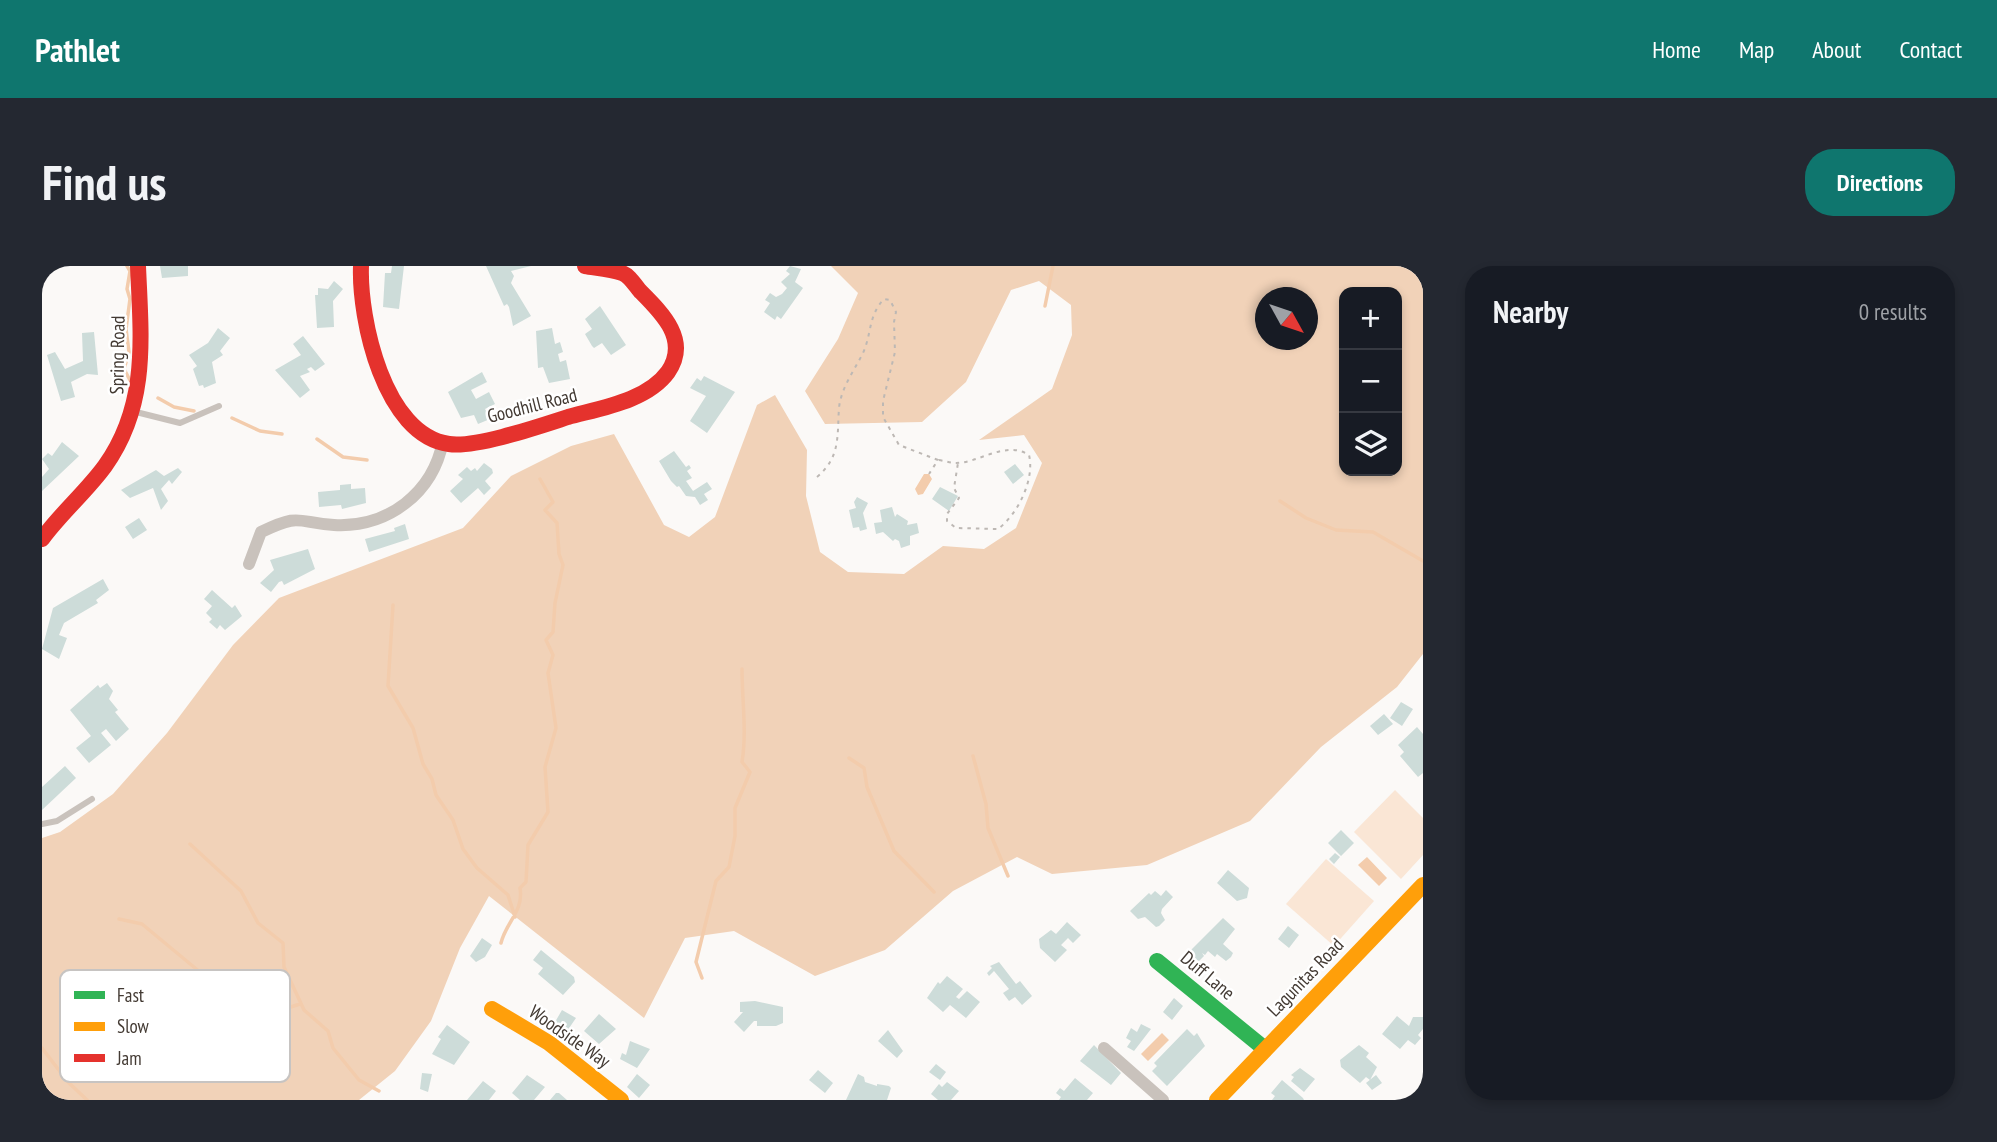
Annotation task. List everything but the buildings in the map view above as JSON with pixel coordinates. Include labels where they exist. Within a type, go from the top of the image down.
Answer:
[{"type":"street","name":"Spring Road","points":[[42,539],[107,464],[136,412],[141,367],[138,266]]},
{"type":"street","name":"Goodhill Road","points":[[361,266],[360,310],[391,394],[401,414],[421,433],[447,444],[478,440],[596,410],[652,388],[671,369],[677,344],[664,314],[646,301],[624,273],[585,266]]},
{"type":"street","points":[[249,564],[261,532],[285,521],[298,518],[333,525],[374,520],[392,514],[417,494],[431,478],[443,441]]},
{"type":"street","name":"Lagunitas Road","points":[[1217,1100],[1423,885]]},
{"type":"street","name":"Duff Lane","points":[[1157,961],[1265,1049]]},
{"type":"street","name":"Woodside Way","points":[[492,1009],[550,1043],[620,1100]]},
{"type":"street","points":[[1104,1048],[1163,1100]]},
{"type":"lane","points":[[136,412],[180,423],[219,405]]},
{"type":"lane","points":[[42,824],[57,821],[92,799]]},
{"type":"path","points":[[817,477],[825,470],[839,444],[839,408],[845,388],[864,351],[874,310],[884,299],[890,300],[897,312],[894,322],[894,366],[883,401],[883,417],[899,445],[938,460],[958,463],[987,453],[1022,450],[1029,455],[1029,478],[1022,496],[1011,517],[998,529],[956,528],[947,521],[947,514],[959,498],[954,488],[958,463]]},
{"type":"path","points":[[929,474],[938,460]]},
{"type":"shaded area","points":[[831,266],[1423,266],[1423,654],[1397,687],[1321,747],[1250,821],[1147,865],[1052,874],[1017,857],[953,891],[885,950],[815,976],[734,931],[685,938],[644,1018],[489,896],[460,948],[431,1021],[395,1071],[359,1100],[42,1100],[42,838],[60,832],[113,794],[167,733],[233,645],[279,598],[463,528],[511,476],[571,446],[614,434],[664,525],[689,537],[715,517],[757,405],[775,395],[807,450],[806,496],[820,552],[848,572],[904,574],[943,546],[984,549],[1016,528],[1042,463],[1024,435],[979,440],[1052,389],[1072,335],[1071,305],[1039,281],[1011,290],[966,382],[922,422],[825,424],[805,391],[838,339],[858,293]]},
{"type":"shaded area","points":[[924,474],[929,474],[932,479],[923,494],[918,495],[915,489]]},
{"type":"shaded area","points":[[1395,790],[1423,818],[1423,855],[1401,879],[1354,832]]},
{"type":"shaded area","points":[[1367,857],[1387,878],[1379,886],[1358,865]]},
{"type":"shaded area","points":[[1326,859],[1374,901],[1334,946],[1286,904]]},
{"type":"shaded area","points":[[1162,1033],[1169,1040],[1148,1061],[1141,1054]]},
{"type":"waterway","points":[[127,266],[130,271],[126,329],[129,352],[124,369],[131,382]]},
{"type":"waterway","points":[[1045,306],[1053,266]]},
{"type":"waterway","points":[[158,398],[174,407],[194,411]]},
{"type":"waterway","points":[[232,418],[260,431],[282,434]]},
{"type":"waterway","points":[[317,439],[343,457],[367,460]]},
{"type":"waterway","points":[[501,943],[517,910],[520,888],[526,882],[528,845],[548,812],[545,767],[556,728],[548,673],[553,655],[546,640],[553,632],[555,603],[563,565],[559,554],[557,523],[545,510],[553,502],[540,479]]},
{"type":"waterway","points":[[1280,501],[1306,518],[1336,530],[1373,532],[1423,561]]},
{"type":"waterway","points":[[393,605],[388,686],[413,728],[423,764],[432,779],[436,795],[453,820],[463,849],[477,868],[508,895],[515,917]]},
{"type":"waterway","points":[[702,978],[696,962],[716,881],[729,867],[735,836],[735,808],[750,772],[742,762],[742,669]]},
{"type":"waterway","points":[[973,756],[986,804],[988,828],[1008,876]]},
{"type":"waterway","points":[[849,758],[864,768],[867,787],[894,851],[934,892]]},
{"type":"waterway","points":[[190,844],[241,891],[258,923],[283,943],[285,970]]},
{"type":"waterway","points":[[119,919],[142,924],[197,970]]},
{"type":"waterway","points":[[290,980],[304,1010],[328,1031],[333,1048],[359,1080],[379,1091]]},
{"type":"waterway","points":[[290,1007],[300,1004]]},
{"type":"waterway","points":[[42,1048],[60,1072]]},
{"type":"waterway","points":[[68,1082],[87,1100]]},
{"type":"traffic: fast","points":[[1157,961],[1265,1049]]},
{"type":"traffic: slow","points":[[1217,1100],[1423,885]]},
{"type":"traffic: slow","points":[[492,1009],[549,1043],[621,1100]]},
{"type":"traffic: jam","points":[[42,539],[105,466],[129,419],[139,370],[138,266]]},
{"type":"traffic: jam","points":[[361,266],[365,315],[371,343],[392,398],[408,420],[426,436],[449,444],[475,443],[508,435],[622,402],[648,390],[668,372],[674,360],[675,338],[657,308],[625,274],[585,266]]}]
